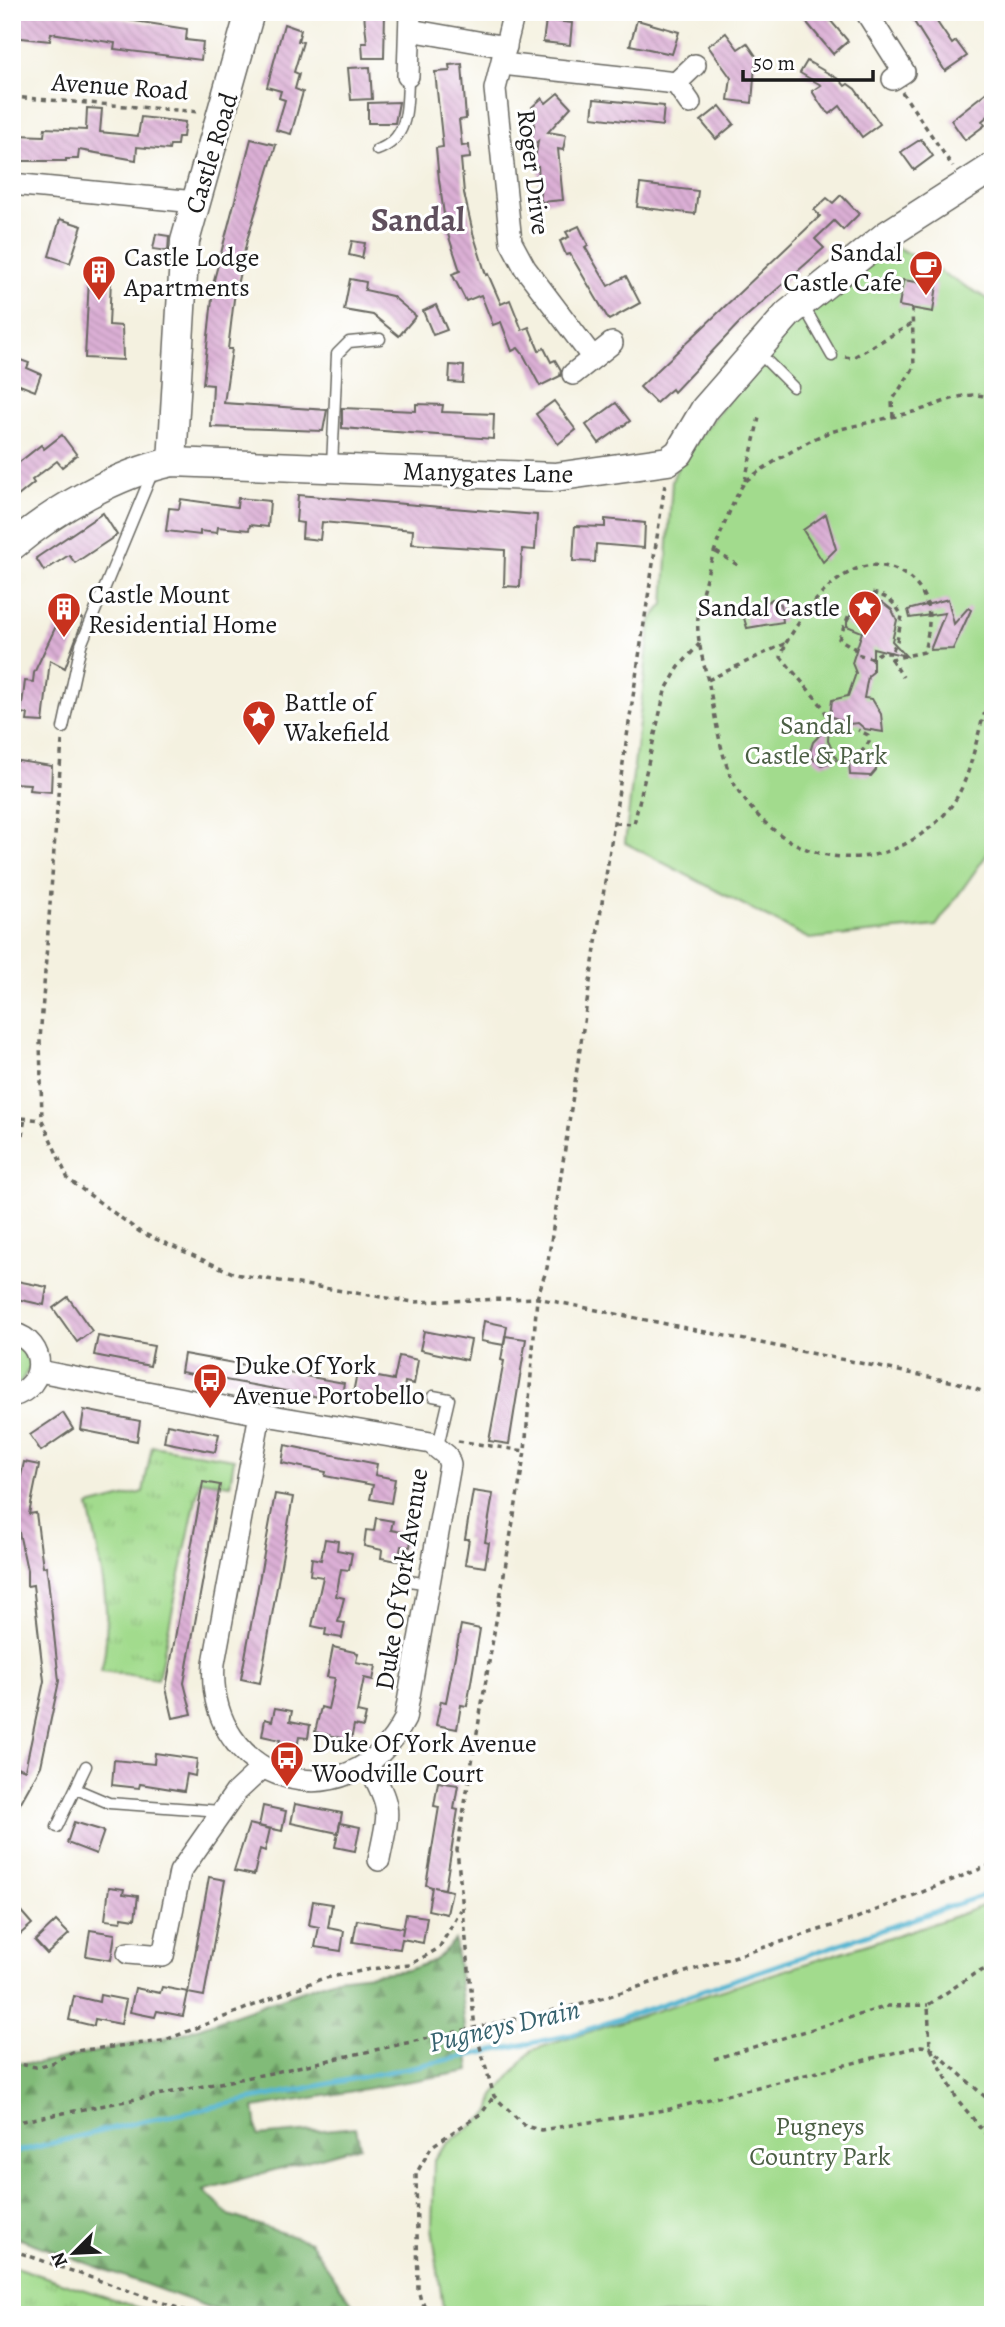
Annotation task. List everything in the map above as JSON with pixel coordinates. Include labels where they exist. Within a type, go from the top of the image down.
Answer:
[{"type":"street","name":"Castle Road","points":[[164,464],[185,241],[224,114],[250,12]]},
{"type":"street","name":"Roger Drive","points":[[514,12],[495,89],[511,242],[525,268],[593,358]]},
{"type":"street","points":[[866,12],[904,72],[894,79]]},
{"type":"street","points":[[408,76],[410,21],[504,55],[676,83],[690,103]]},
{"type":"street","points":[[676,83],[695,65]]},
{"type":"street","points":[[668,461],[678,453],[705,409],[756,350],[802,303],[887,235],[993,167]]},
{"type":"street","points":[[12,184],[195,202]]},
{"type":"street","points":[[573,374],[612,343]]},
{"type":"street","name":"Manygates Lane","points":[[12,546],[32,530],[92,493],[164,464],[555,477],[668,461]]},
{"type":"street","points":[[12,1333],[32,1343],[38,1354],[39,1371],[30,1387],[12,1396]]},
{"type":"street","name":"Duke Of York Avenue","points":[[39,1371],[438,1446],[447,1456],[450,1465],[420,1583],[405,1719],[385,1751],[368,1765],[341,1777],[315,1781],[291,1779],[262,1768],[231,1738],[215,1702],[213,1683],[260,1414]]},
{"type":"street","points":[[368,1765],[387,1799],[388,1812],[379,1860]]},
{"type":"street","points":[[128,1953],[163,1956],[180,1872],[221,1811],[236,1792],[262,1768]]},
{"type":"lane","points":[[377,150],[396,137],[404,127],[408,76]]},
{"type":"lane","points":[[802,303],[836,352]]},
{"type":"lane","points":[[332,468],[337,354],[349,342],[380,339]]},
{"type":"lane","points":[[756,350],[793,387]]},
{"type":"lane","points":[[63,728],[81,645],[164,464]]},
{"type":"lane","points":[[433,1396],[449,1399],[438,1446]]},
{"type":"lane","points":[[57,1827],[86,1766]]},
{"type":"lane","points":[[76,1790],[109,1803],[221,1811]]},
{"type":"path","points":[[894,79],[965,185]]},
{"type":"path","name":"Avenue Road","points":[[12,97],[224,114]]},
{"type":"path","points":[[893,417],[892,401],[914,367],[912,308]]},
{"type":"path","points":[[836,352],[852,358],[914,323]]},
{"type":"path","points":[[745,481],[821,436],[944,402],[958,394],[993,398]]},
{"type":"path","points":[[760,413],[745,481],[716,552],[698,615],[708,680],[734,784],[747,803],[787,840],[807,851],[831,857],[857,858],[904,846],[942,817],[958,797],[974,760],[981,716],[993,693]]},
{"type":"path","points":[[668,461],[547,1268],[537,1298],[525,1451],[457,1850],[475,2029],[494,2096],[525,2126],[541,2130],[670,2109],[921,2046],[930,2047],[993,2104]]},
{"type":"path","points":[[716,552],[741,567]]},
{"type":"path","points":[[843,733],[832,726],[823,707],[781,657],[786,643],[810,607],[830,585],[854,570],[878,564],[897,569],[911,580],[928,610],[929,632],[924,652],[891,659]]},
{"type":"path","points":[[889,653],[880,653],[871,658],[857,654],[854,648],[839,639],[853,605],[870,593],[882,595],[896,603],[902,616],[899,635],[889,653],[903,677]]},
{"type":"path","points":[[615,823],[634,824],[665,691],[678,667],[701,642]]},
{"type":"path","points":[[708,680],[786,643]]},
{"type":"path","points":[[63,728],[40,1040],[42,1120],[68,1179],[140,1232],[236,1274],[413,1301],[537,1298],[959,1383],[993,1395]]},
{"type":"path","points":[[852,756],[860,754],[869,741],[868,735],[858,730]]},
{"type":"path","points":[[12,1117],[42,1120]]},
{"type":"path","points":[[12,1195],[25,1118]]},
{"type":"path","points":[[438,1446],[458,1441],[525,1451]]},
{"type":"path","points":[[12,2123],[271,2073],[587,2003],[855,1919],[993,1864]]},
{"type":"path","points":[[12,2063],[36,2067],[52,2063],[75,2051],[163,2041],[321,1979],[370,1969],[410,1965],[439,1948],[462,1908]]},
{"type":"path","points":[[714,2059],[888,2006],[928,2005],[974,1974],[993,1966]]},
{"type":"path","points":[[12,1979],[12,2001]]},
{"type":"path","points":[[928,2005],[930,2047],[957,2099],[993,2143]]},
{"type":"path","points":[[432,2315],[421,2301],[418,2289],[416,2174],[432,2146],[482,2113],[494,2096]]},
{"type":"path","points":[[12,2250],[198,2315]]},
{"type":"green space","name":"Sandal Castle & Park","points":[[895,246],[993,302],[993,846],[936,926],[809,939],[625,843],[651,620],[664,604],[672,481],[679,463],[783,331]]},
{"type":"green space","points":[[12,1333],[38,1354],[12,1396]]},
{"type":"green space","points":[[152,1446],[234,1459],[230,1485],[200,1480],[158,1679],[101,1671],[105,1651],[106,1609],[89,1506],[143,1492]]},
{"type":"green space","name":"Pugneys Country Park","points":[[993,1902],[993,2315],[444,2315],[432,2227],[434,2159],[447,2144],[490,2113],[494,2096],[532,2050]]},
{"type":"green space","points":[[455,1940],[470,2071],[254,2108],[258,2136],[356,2127],[360,2146],[203,2190],[229,2215],[310,2242],[360,2315],[230,2315],[12,2236],[12,2062],[36,2064],[178,2035],[337,1978],[407,1970],[434,1961]]},
{"type":"green space","points":[[12,2266],[161,2315],[12,2315]]},
{"type":"building","points":[[14,12],[76,12],[187,29],[186,40],[203,42],[201,60],[114,49],[115,43],[51,33],[50,41],[12,37]]},
{"type":"building","points":[[385,12],[384,58],[363,58],[362,43],[367,43],[364,14]]},
{"type":"building","points":[[798,12],[838,12],[830,20],[848,41],[833,54]]},
{"type":"building","points":[[908,12],[951,12],[937,22],[952,44],[956,41],[967,56],[945,71]]},
{"type":"building","points":[[546,20],[572,23],[570,45],[543,42]]},
{"type":"building","points":[[637,20],[679,32],[672,54],[630,45]]},
{"type":"building","points":[[284,24],[301,30],[298,41],[303,42],[294,72],[299,74],[295,89],[303,92],[291,134],[276,130],[285,100],[279,98],[281,91],[267,87]]},
{"type":"building","points":[[726,33],[738,49],[747,43],[760,62],[755,65],[752,103],[728,100],[731,78],[708,46]]},
{"type":"building","points":[[807,61],[840,80],[845,86],[848,84],[855,89],[880,124],[862,137],[840,106],[830,114],[823,108],[812,91],[821,85],[800,73]]},
{"type":"building","points":[[462,64],[466,119],[459,120],[462,146],[469,145],[470,158],[461,159],[464,193],[473,233],[486,275],[488,274],[501,304],[510,300],[522,330],[529,327],[539,351],[544,348],[551,362],[555,360],[561,370],[560,376],[540,386],[523,354],[518,348],[512,351],[501,322],[493,325],[481,295],[466,301],[452,274],[460,271],[446,228],[439,180],[436,148],[443,147],[435,72],[450,71],[449,65]]},
{"type":"building","points":[[370,67],[372,99],[351,100],[348,68]]},
{"type":"building","points":[[993,87],[993,123],[988,116],[982,121],[985,125],[965,140],[951,120]]},
{"type":"building","points":[[558,93],[571,107],[548,132],[566,135],[563,150],[558,149],[563,200],[541,202],[538,166],[534,166],[538,141],[531,147],[536,112],[532,107],[542,98],[546,103]]},
{"type":"building","points":[[594,99],[664,106],[662,126],[592,117]]},
{"type":"building","points":[[399,102],[395,123],[368,123],[368,103]]},
{"type":"building","points":[[720,106],[734,124],[716,139],[701,121]]},
{"type":"building","points":[[87,108],[102,109],[100,132],[138,136],[141,117],[185,122],[183,137],[178,137],[177,145],[170,145],[169,150],[137,147],[136,160],[79,150],[78,159],[66,161],[12,161],[12,138],[17,138],[17,135],[44,136],[45,128],[86,130]]},
{"type":"building","points":[[251,139],[276,145],[247,240],[234,299],[228,349],[232,349],[224,403],[327,410],[323,431],[211,427],[213,385],[203,384],[214,280]]},
{"type":"building","points":[[921,139],[933,156],[914,170],[901,152]]},
{"type":"building","points":[[640,184],[698,191],[695,214],[637,207]]},
{"type":"building","points":[[841,195],[859,214],[843,230],[834,221],[815,239],[824,248],[740,322],[674,392],[672,389],[656,403],[640,387],[820,216],[814,210],[827,198],[833,203]]},
{"type":"building","points":[[60,219],[82,226],[70,263],[49,256]]},
{"type":"building","points":[[579,226],[588,245],[585,247],[608,286],[626,276],[640,303],[609,320],[570,254],[566,255],[560,241],[569,237],[566,232]]},
{"type":"building","points":[[156,234],[169,236],[168,251],[153,249]]},
{"type":"building","points":[[352,241],[365,243],[362,258],[349,255]]},
{"type":"building","name":"Castle Lodge Apartments","points":[[89,278],[111,279],[109,325],[122,326],[123,360],[85,358]]},
{"type":"building","points":[[350,279],[366,282],[365,290],[392,296],[416,316],[399,336],[373,315],[344,310]]},
{"type":"building","points":[[903,280],[937,285],[933,312],[899,306]]},
{"type":"building","points":[[436,305],[447,330],[433,335],[423,311]]},
{"type":"building","points":[[12,357],[29,363],[27,368],[41,374],[35,391],[12,382]]},
{"type":"building","points":[[450,365],[464,366],[463,383],[449,382]]},
{"type":"building","points":[[554,401],[576,430],[558,444],[536,414]]},
{"type":"building","points":[[616,403],[630,421],[599,443],[586,425]]},
{"type":"building","points":[[416,404],[443,405],[442,412],[494,414],[493,439],[342,428],[342,408],[416,411]]},
{"type":"building","points":[[62,435],[77,455],[62,467],[57,461],[32,480],[34,483],[18,496],[12,489],[12,468],[41,445],[44,449]]},
{"type":"building","points":[[298,495],[537,515],[535,550],[522,549],[520,587],[504,586],[505,550],[412,544],[413,530],[322,522],[320,540],[302,538],[303,523],[296,522]]},
{"type":"building","points":[[238,498],[270,501],[268,527],[250,525],[249,530],[218,527],[217,533],[200,531],[200,535],[166,531],[169,508],[179,509],[181,499],[237,507]]},
{"type":"building","points":[[103,513],[117,535],[75,563],[69,555],[44,571],[36,558]]},
{"type":"building","points":[[826,514],[836,549],[823,562],[803,530]]},
{"type":"building","points":[[605,519],[645,523],[644,548],[596,544],[595,562],[573,561],[575,526],[605,527]]},
{"type":"building","points":[[772,599],[781,604],[783,622],[747,628],[744,618]]},
{"type":"building","points":[[948,599],[954,624],[968,608],[971,610],[953,649],[930,650],[945,613],[910,618],[908,610]]},
{"type":"building","points":[[882,602],[892,610],[897,620],[892,641],[906,656],[873,648],[873,672],[868,676],[864,698],[872,699],[881,714],[883,732],[865,729],[858,723],[849,724],[830,716],[832,700],[848,696],[856,673],[852,663],[862,632],[847,626],[847,621],[857,605]]},
{"type":"building","points":[[64,609],[83,619],[65,668],[50,660],[43,722],[27,721],[28,714],[21,713],[25,681],[33,682],[34,673]]},
{"type":"building","points":[[829,725],[828,741],[837,760],[822,765],[814,760],[810,752],[813,742]]},
{"type":"building","points":[[877,750],[876,770],[871,776],[850,775],[849,760],[858,760]]},
{"type":"building","points":[[12,760],[52,766],[51,792],[29,790],[30,784],[12,783]]},
{"type":"building","points":[[12,1280],[47,1287],[44,1305],[12,1298]]},
{"type":"building","points":[[68,1297],[92,1331],[77,1342],[53,1308]]},
{"type":"building","points":[[484,1321],[507,1326],[504,1345],[481,1341]]},
{"type":"building","points":[[424,1331],[471,1340],[467,1360],[420,1350]]},
{"type":"building","points":[[98,1336],[154,1346],[150,1366],[94,1355]]},
{"type":"building","points":[[505,1336],[526,1339],[509,1444],[489,1441],[504,1361],[501,1360]]},
{"type":"building","points":[[184,1354],[344,1383],[341,1401],[181,1372]]},
{"type":"building","points":[[399,1356],[418,1360],[414,1384],[405,1382],[402,1402],[353,1393],[357,1373],[394,1380]]},
{"type":"building","points":[[84,1410],[140,1421],[137,1441],[81,1430]]},
{"type":"building","points":[[63,1413],[73,1429],[41,1451],[30,1435]]},
{"type":"building","points":[[167,1424],[219,1434],[215,1452],[164,1442]]},
{"type":"building","points":[[285,1445],[377,1464],[375,1475],[395,1479],[391,1503],[370,1499],[373,1485],[325,1476],[326,1472],[282,1463]]},
{"type":"building","points":[[24,1462],[39,1465],[29,1514],[36,1513],[43,1567],[46,1566],[59,1681],[41,1766],[12,1818],[12,1778],[18,1767],[25,1770],[44,1681],[33,1585],[27,1586],[27,1570],[14,1509]]},
{"type":"building","points":[[203,1482],[220,1485],[184,1683],[192,1714],[173,1718],[166,1688]]},
{"type":"building","points":[[473,1491],[493,1494],[485,1542],[489,1543],[485,1567],[465,1564],[469,1539],[465,1539]]},
{"type":"building","points":[[275,1494],[293,1497],[260,1683],[241,1679]]},
{"type":"building","points":[[376,1518],[393,1521],[391,1530],[412,1534],[410,1547],[401,1546],[398,1561],[381,1558],[382,1550],[364,1546],[366,1530],[374,1531]]},
{"type":"building","points":[[325,1539],[338,1541],[337,1550],[352,1553],[349,1570],[341,1569],[336,1596],[344,1598],[338,1622],[345,1623],[342,1638],[325,1635],[326,1629],[312,1626],[323,1577],[310,1575],[312,1558],[321,1560]]},
{"type":"building","points":[[461,1625],[480,1629],[467,1706],[461,1705],[457,1729],[436,1725],[441,1701],[446,1702]]},
{"type":"building","points":[[333,1647],[358,1653],[356,1662],[376,1666],[373,1680],[364,1678],[357,1712],[366,1714],[363,1727],[354,1725],[351,1740],[315,1732],[321,1707],[328,1709],[335,1678],[327,1677]]},
{"type":"building","points":[[275,1708],[292,1711],[290,1721],[310,1725],[308,1738],[299,1737],[296,1752],[278,1748],[280,1740],[262,1736],[265,1719],[272,1721]]},
{"type":"building","points":[[155,1753],[197,1759],[195,1776],[187,1774],[184,1791],[140,1784],[139,1788],[112,1785],[114,1760],[154,1764]]},
{"type":"building","points":[[438,1782],[458,1785],[454,1809],[458,1810],[445,1889],[434,1887],[452,1891],[447,1914],[428,1910],[432,1887],[426,1885],[439,1807],[434,1806]]},
{"type":"building","points":[[295,1804],[342,1813],[338,1833],[291,1823]]},
{"type":"building","points":[[263,1806],[286,1811],[282,1831],[259,1826]]},
{"type":"building","points":[[74,1822],[104,1831],[96,1854],[67,1843]]},
{"type":"building","points":[[340,1823],[360,1827],[355,1851],[335,1847]]},
{"type":"building","points":[[249,1824],[270,1829],[265,1851],[260,1849],[254,1875],[234,1871]]},
{"type":"building","points":[[209,1877],[225,1880],[204,1996],[188,1993]]},
{"type":"building","points":[[109,1887],[124,1889],[123,1894],[138,1896],[135,1919],[122,1917],[121,1922],[105,1920]]},
{"type":"building","points":[[12,1901],[32,1924],[19,1935],[12,1927]]},
{"type":"building","points":[[313,1901],[332,1904],[328,1928],[344,1931],[341,1951],[315,1947],[319,1927],[309,1925]]},
{"type":"building","points":[[406,1914],[427,1917],[423,1943],[402,1939],[400,1949],[353,1942],[357,1920],[403,1928],[402,1935]]},
{"type":"building","points":[[56,1921],[69,1934],[47,1954],[35,1941]]},
{"type":"building","points":[[90,1930],[115,1934],[111,1960],[86,1956]]},
{"type":"building","points":[[162,1987],[188,1992],[183,2016],[157,2011],[155,2017],[130,2012],[135,1988],[160,1993]]},
{"type":"building","points":[[100,1995],[126,2000],[121,2024],[95,2019],[94,2026],[69,2020],[74,1996],[99,2002]]},
{"type":"waterway","name":"Pugneys Drain","points":[[12,2153],[138,2122],[571,2035],[993,1892]]},
{"type":"place","name":"Sandal Castle Cafe","points":[[926,297]]},
{"type":"place","name":"Castle Lodge Apartments","points":[[99,302]]},
{"type":"place","name":"Sandal Castle","points":[[865,637]]},
{"type":"place","name":"Castle Mount Residential Home","points":[[64,639]]},
{"type":"place","name":"Battle of Wakefield","points":[[259,747]]},
{"type":"place","name":"Duke Of York Avenue Portobello","points":[[210,1410]]},
{"type":"place","name":"Duke Of York Avenue Woodville Court","points":[[287,1788]]},
{"type":"district","name":"Sandal","points":[[418,219]]}]
